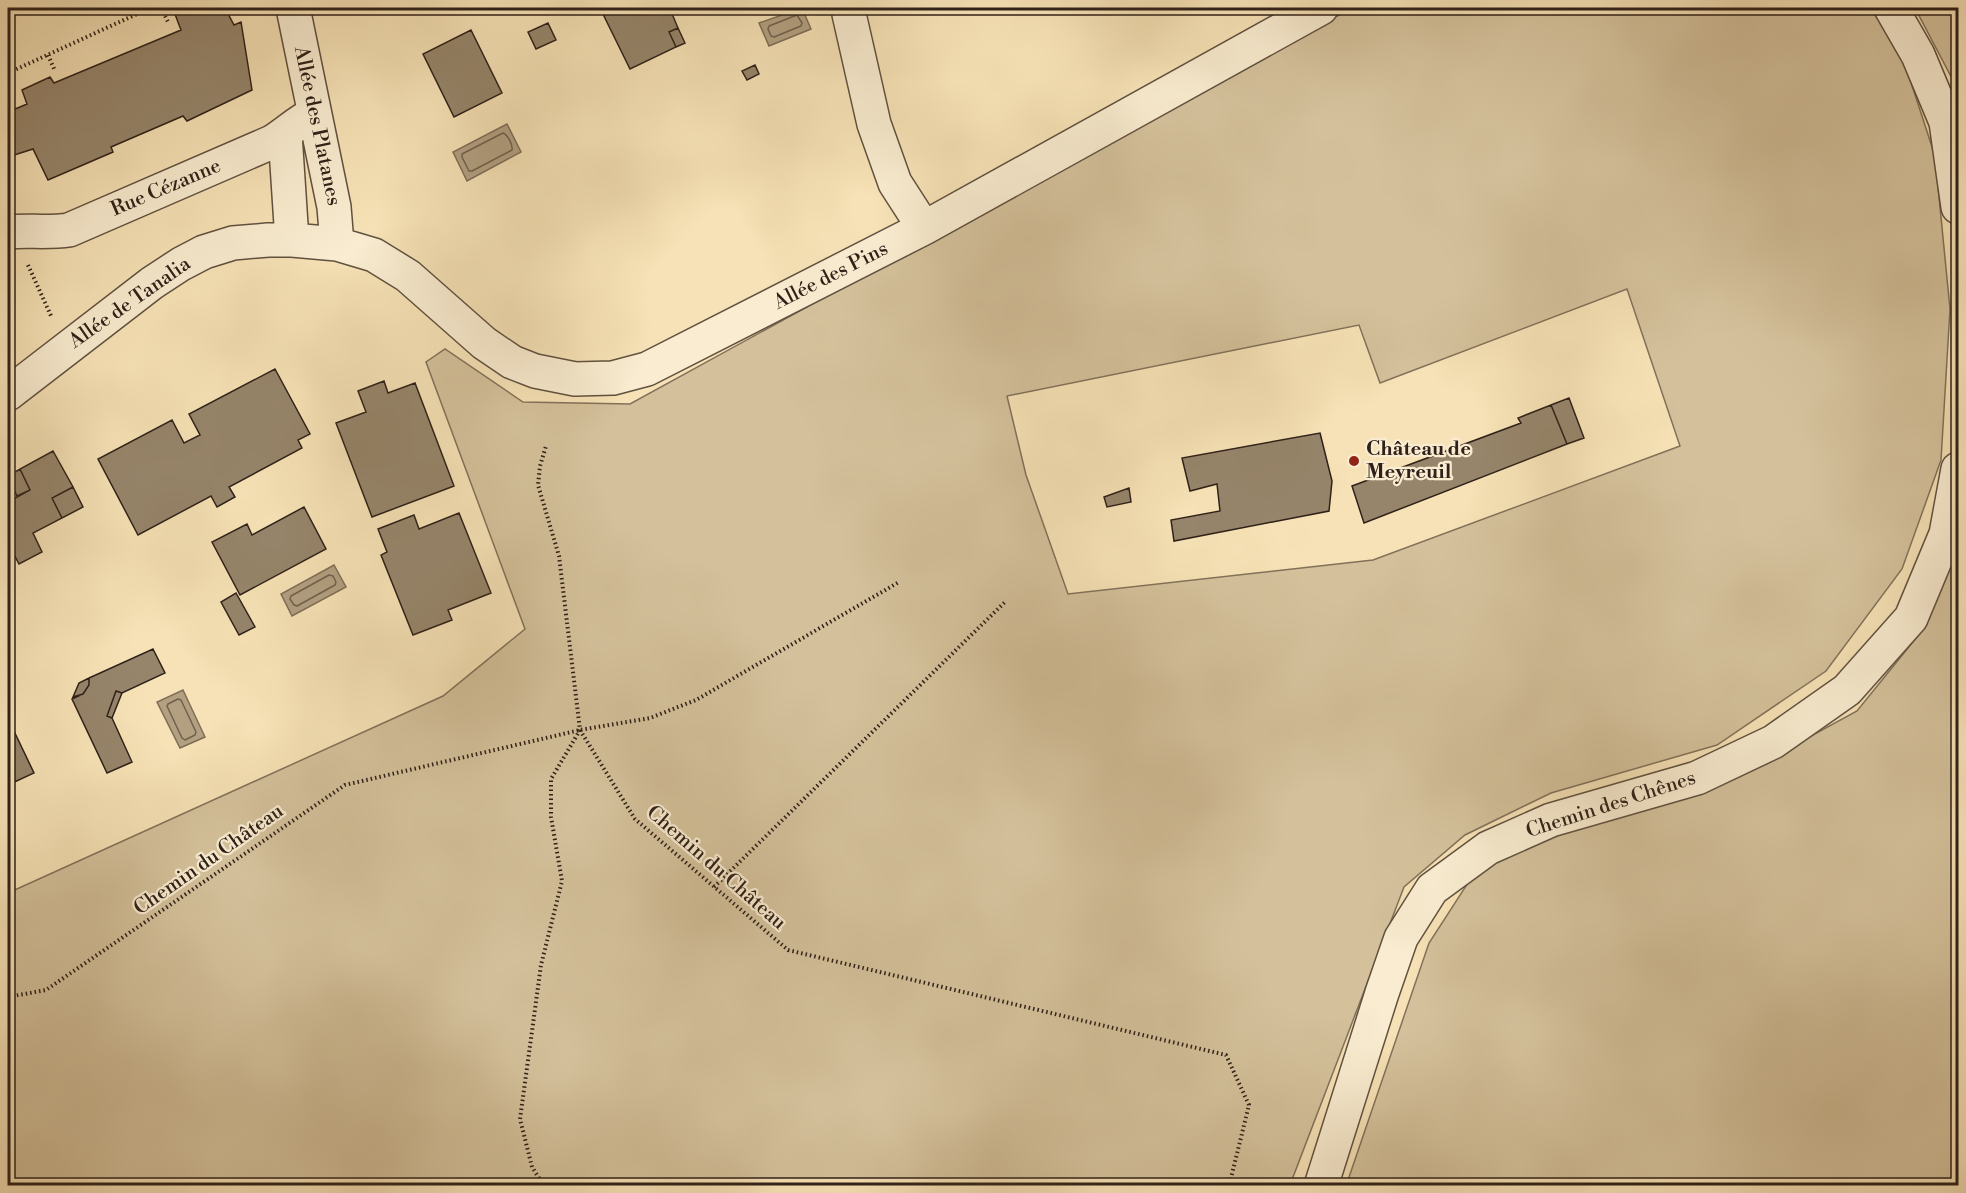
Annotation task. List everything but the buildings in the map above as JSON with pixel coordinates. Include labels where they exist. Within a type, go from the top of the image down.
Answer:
[{"type":"street","name":"Allée des Platanes","points":[[293,8],[334,207],[337,244]]},
{"type":"street","points":[[850,8],[849,14],[874,124],[895,183],[924,228]]},
{"type":"street","name":"Allée des Pins","points":[[337,244],[374,255],[408,276],[484,343],[512,362],[535,371],[575,379],[613,378],[647,369],[924,228],[1321,8]]},
{"type":"street","points":[[1891,8],[1918,55],[1946,122],[1959,207]]},
{"type":"street","name":"Rue Cézanne","points":[[10,232],[69,230],[272,142],[302,119],[314,114]]},
{"type":"street","points":[[285,134],[292,240]]},
{"type":"street","name":"Allée de Tanalia","points":[[8,394],[152,283],[204,252],[233,243],[292,240],[337,244]]},
{"type":"street","name":"Chemin des Chênes","points":[[1321,1185],[1401,938],[1432,889],[1488,848],[1551,820],[1697,778],[1773,742],[1847,690],[1911,618],[1946,534],[1959,469]]},
{"type":"path","points":[[8,74],[150,8]]},
{"type":"path","points":[[161,8],[169,24]]},
{"type":"path","points":[[48,55],[55,71]]},
{"type":"path","points":[[10,232],[54,322]]},
{"type":"path","points":[[544,1185],[532,1167],[520,1119],[541,965],[562,881],[551,817],[551,779],[580,730],[559,556],[538,485],[540,466],[546,446]]},
{"type":"path","points":[[580,730],[650,718],[696,700],[899,582]]},
{"type":"path","points":[[714,887],[1006,601]]},
{"type":"path","name":"Chemin du Château","points":[[8,997],[46,990],[345,785],[580,730],[635,819],[788,950],[1226,1055],[1249,1105],[1230,1185]]},
{"type":"shaded area","points":[[1352,8],[1871,8],[1904,61],[1935,156],[1950,309],[1941,460],[1902,569],[1826,671],[1717,745],[1551,793],[1465,835],[1404,887],[1290,1185],[8,1185],[8,893],[443,696],[525,629],[426,362],[445,349],[523,402],[630,404]],"holes":[[[1627,289],[1680,446],[1373,560],[1068,594],[1026,475],[1007,396],[1359,325],[1380,383]]]},
{"type":"shaded area","points":[[1915,8],[1958,8],[1958,95],[1957,88]]},
{"type":"shaded area","points":[[1958,547],[1958,1185],[1346,1186],[1429,943],[1475,872],[1530,840],[1740,775],[1857,711],[1925,627]]},
{"type":"water","points":[[802,8],[811,29],[769,46],[759,23]]},
{"type":"water","points":[[507,124],[521,152],[467,181],[453,152]]},
{"type":"water","points":[[334,565],[346,587],[292,616],[281,594]]},
{"type":"water","points":[[183,690],[205,737],[180,748],[157,702]]},
{"type":"place","name":"Château de Meyreuil","points":[[1354,461]]}]
